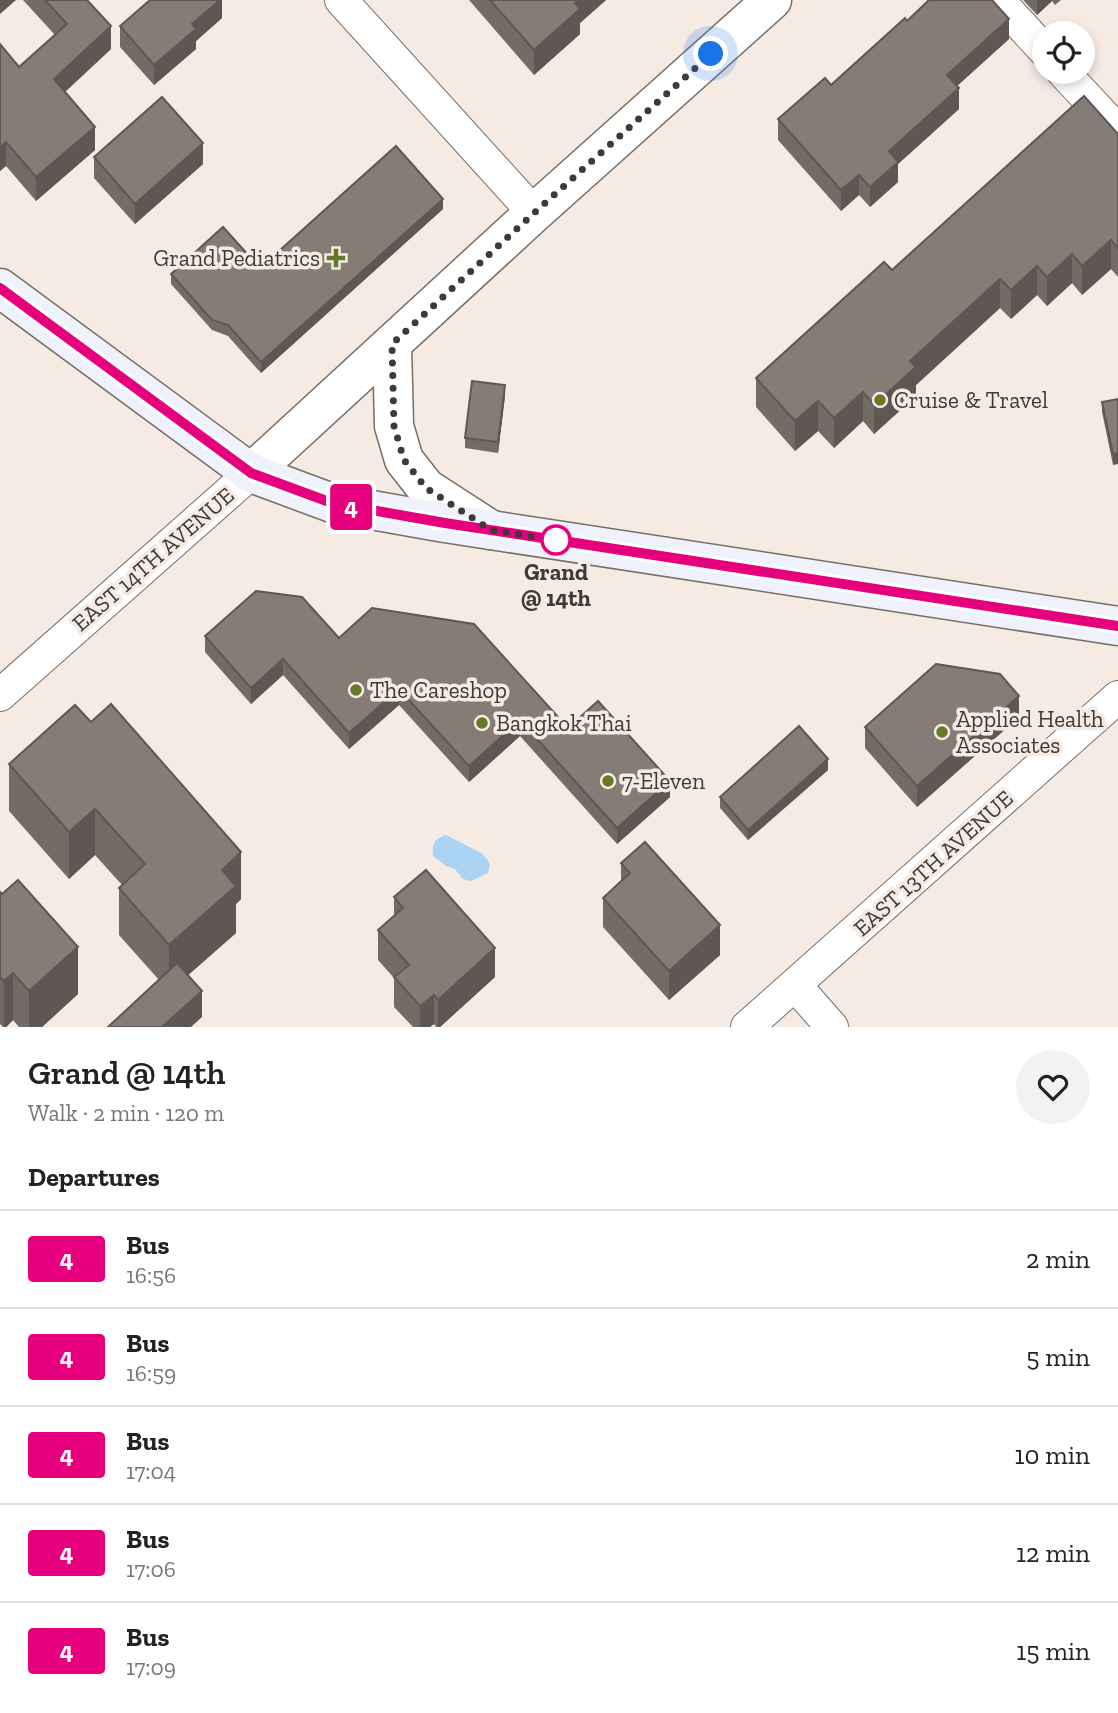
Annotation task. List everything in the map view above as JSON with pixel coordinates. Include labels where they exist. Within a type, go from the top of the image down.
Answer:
[{"type":"main road","points":[[0,288],[251,473],[332,503],[445,523],[1118,626]]},
{"type":"street","points":[[341,0],[534,213]]},
{"type":"street","name":"EAST 14TH AVENUE","points":[[0,695],[251,473],[534,213],[772,0]]},
{"type":"street","points":[[998,0],[1032,37]]},
{"type":"street","points":[[1074,84],[1118,131]]},
{"type":"street","points":[[392,344],[394,426],[404,460],[426,488],[491,530]]},
{"type":"street","name":"EAST 13TH AVENUE","points":[[747,1027],[1118,697]]},
{"type":"street","points":[[795,985],[832,1027]]},
{"type":"water","points":[[446,835],[483,854],[490,864],[488,873],[471,881],[463,879],[455,869],[433,856],[435,842]]},
{"type":"building","points":[[45,0],[87,0],[111,26],[54,79],[95,127],[36,177],[6,142],[0,148],[0,44],[19,67],[67,24]]},
{"type":"building","points":[[150,0],[220,0],[192,24],[196,29],[154,65],[120,26]]},
{"type":"building","points":[[490,0],[578,0],[575,3],[580,9],[534,50]]},
{"type":"building","points":[[929,0],[992,0],[1009,19],[947,75],[959,88],[889,151],[898,162],[870,187],[859,175],[841,190],[778,119],[825,78],[831,85],[905,18],[907,21]]},
{"type":"building","points":[[1084,96],[1118,134],[1118,248],[1111,240],[1082,266],[1072,254],[1047,277],[1037,266],[1011,290],[1000,279],[910,361],[916,367],[874,405],[863,392],[834,418],[818,401],[795,421],[756,378],[884,262],[892,270]]},
{"type":"building","points":[[162,97],[203,143],[135,204],[94,157]]},
{"type":"building","name":"Grand Pediatrics","points":[[396,146],[443,199],[261,362],[228,325],[212,320],[171,274],[223,227],[260,268]]},
{"type":"building","points":[[472,381],[505,385],[498,442],[465,438]]},
{"type":"building","points":[[1118,399],[1118,453],[1113,454],[1102,402]]},
{"type":"building","points":[[256,591],[302,597],[339,638],[372,608],[474,624],[568,728],[598,701],[670,781],[617,828],[520,720],[469,766],[399,689],[349,733],[283,659],[251,688],[205,636]]},
{"type":"building","name":"Applied Health Associates","points":[[936,664],[1000,674],[1019,696],[917,786],[865,727]]},
{"type":"building","points":[[111,704],[241,852],[222,870],[236,886],[169,945],[119,888],[145,864],[95,809],[69,832],[9,764],[75,705],[91,722]]},
{"type":"building","points":[[799,726],[828,759],[748,830],[720,797]]},
{"type":"building","points":[[645,842],[720,925],[669,971],[603,898],[630,873],[621,863]]},
{"type":"building","points":[[426,870],[495,948],[438,1000],[434,995],[420,1006],[394,977],[409,965],[378,930],[403,908],[394,897]]},
{"type":"building","points":[[18,880],[78,947],[29,991],[13,973],[4,981],[0,977],[0,892],[2,894]]},
{"type":"building","points":[[177,963],[202,991],[162,1027],[108,1027]]},
{"type":"bus line","name":"4","points":[[0,288],[251,473],[332,503],[445,523],[1118,626]]},
{"type":"place","name":"Grand Pediatrics","points":[[336,258]]},
{"type":"place","name":"Cruise & Travel","points":[[880,400]]},
{"type":"place","name":"Grand @ 14th","points":[[556,540]]},
{"type":"place","name":"The Careshop","points":[[356,690]]},
{"type":"place","name":"Bangkok Thai","points":[[482,723]]},
{"type":"place","name":"Applied Health Associates","points":[[942,732]]},
{"type":"place","name":"7-Eleven","points":[[608,781]]},
{"type":"route","points":[[556,540],[491,530],[426,488],[404,460],[394,426],[392,344],[711,54]]}]
